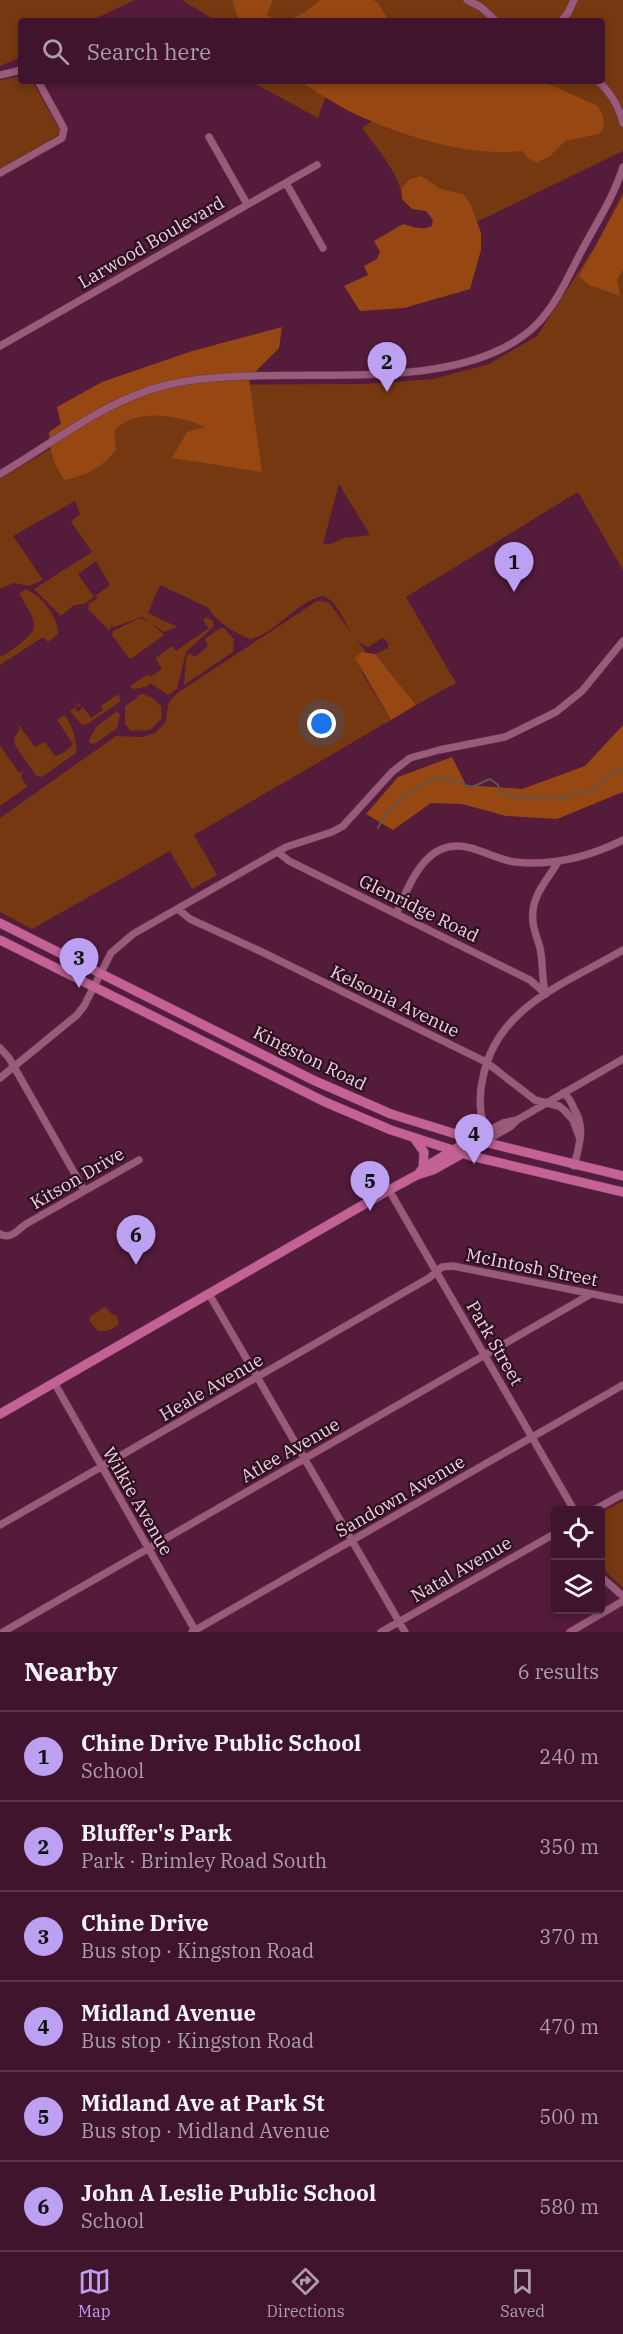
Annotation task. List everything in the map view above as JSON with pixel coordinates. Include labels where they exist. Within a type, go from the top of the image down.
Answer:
[{"type":"main road","name":"Kingston Road","points":[[0,923],[313,1080],[391,1114],[483,1142],[574,1166],[623,1176]]},
{"type":"main road","name":"Kingston Road","points":[[0,940],[326,1102],[414,1138],[457,1152],[623,1192]]},
{"type":"main road","points":[[414,1138],[424,1152],[420,1172]]},
{"type":"main road","points":[[0,1413],[55,1384],[420,1172],[433,1170],[472,1139]]},
{"type":"main road","points":[[457,1152],[483,1142]]},
{"type":"street","points":[[467,0],[493,18]]},
{"type":"street","points":[[564,18],[574,0]]},
{"type":"street","points":[[0,75],[18,71]]},
{"type":"street","points":[[0,173],[62,138],[64,129],[40,84]]},
{"type":"street","points":[[601,84],[620,103],[623,123]]},
{"type":"street","points":[[208,137],[247,204]]},
{"type":"street","name":"Larwood Boulevard","points":[[0,346],[317,165]]},
{"type":"street","points":[[0,474],[102,410],[147,390],[171,384],[200,378],[268,374],[407,373],[451,366],[496,352],[534,327],[550,307],[574,266],[623,168]]},
{"type":"street","points":[[286,183],[323,248]]},
{"type":"street","points":[[0,1078],[76,1016],[84,1006],[111,953],[127,939],[297,842],[332,832],[343,826],[392,772],[410,758],[505,737],[556,712],[582,691],[623,641]]},
{"type":"street","points":[[396,914],[419,867],[426,859],[443,849],[456,846],[514,861],[558,862],[607,848],[623,840]]},
{"type":"street","name":"Glenridge Road","points":[[278,852],[289,861],[530,980],[546,994]]},
{"type":"street","points":[[546,994],[541,951],[533,923],[533,910],[539,890],[558,862]]},
{"type":"street","name":"Kelsonia Avenue","points":[[178,909],[190,919],[486,1062],[535,1100],[559,1106],[569,1114],[580,1139]]},
{"type":"street","points":[[484,1127],[480,1095],[486,1062],[495,1041],[514,1016],[546,994],[623,950]]},
{"type":"street","points":[[0,1048],[14,1066],[84,1190]]},
{"type":"street","points":[[472,1139],[503,1123],[517,1120],[623,1059]]},
{"type":"street","points":[[563,1093],[569,1097],[581,1121],[574,1166]]},
{"type":"street","points":[[483,1142],[510,1128],[517,1120]]},
{"type":"street","name":"Kitson Drive","points":[[0,1234],[12,1235],[26,1224],[139,1160]]},
{"type":"street","name":"Park Street","points":[[389,1190],[572,1506]]},
{"type":"street","name":"McIntosh Street","points":[[436,1272],[442,1267],[453,1266],[623,1300]]},
{"type":"street","name":"Heale Avenue","points":[[0,1525],[436,1272]]},
{"type":"street","points":[[209,1294],[405,1632]]},
{"type":"street","name":"Atlee Avenue","points":[[3,1632],[591,1294]]},
{"type":"street","name":"Wilkie Avenue","points":[[55,1384],[194,1632]]},
{"type":"street","name":"Sandown Avenue","points":[[194,1632],[623,1386]]},
{"type":"street","points":[[601,1506],[623,1494]]},
{"type":"street","name":"Natal Avenue","points":[[381,1632],[551,1535]]},
{"type":"street","points":[[605,1580],[623,1596]]},
{"type":"street","points":[[570,1632],[623,1601]]},
{"type":"shaded area","points":[[0,0],[135,0],[96,18],[18,18],[18,58],[0,66]]},
{"type":"shaded area","points":[[182,0],[623,0],[623,151],[433,243],[426,229],[432,226],[433,219],[426,211],[412,209],[402,199],[401,190],[393,171],[362,128],[396,105],[384,84],[605,84],[605,18],[211,18]]},
{"type":"shaded area","points":[[273,0],[267,15],[272,18],[238,18],[232,1]]},
{"type":"shaded area","points":[[320,0],[373,0],[378,3],[387,18],[292,18]]},
{"type":"shaded area","points":[[18,77],[18,84],[34,84],[60,130],[60,134],[0,169],[0,80]]},
{"type":"shaded area","points":[[256,84],[330,84],[318,118]]},
{"type":"shaded area","points":[[304,84],[549,84],[598,106],[603,116],[604,128],[599,134],[565,141],[550,156],[537,163],[522,151],[480,151],[437,143],[395,130],[348,110]]},
{"type":"shaded area","points":[[421,176],[441,189],[463,194],[470,203],[481,233],[481,250],[470,289],[404,308],[360,311],[344,286],[368,275],[364,266],[377,259],[380,252],[374,241],[403,224],[421,228],[432,226],[433,220],[426,211],[412,209],[402,199],[402,188],[410,179]]},
{"type":"shaded area","points":[[623,192],[623,570],[578,492],[406,597],[456,683],[416,705],[375,654],[388,648],[388,643],[383,638],[368,647],[361,643],[350,630],[336,606],[323,596],[304,604],[268,631],[250,639],[226,626],[215,617],[209,608],[160,585],[148,613],[177,627],[164,632],[142,617],[111,626],[110,631],[88,609],[89,603],[98,598],[95,596],[110,585],[96,561],[78,574],[94,597],[84,604],[74,605],[61,616],[34,589],[92,552],[71,522],[80,514],[75,501],[13,536],[43,580],[29,586],[14,583],[0,589],[0,479],[131,400],[173,385],[366,384],[433,379],[489,364],[537,336],[596,245]],"holes":[[[339,484],[370,535],[343,538],[331,544],[323,544]]]},
{"type":"shaded area","points":[[623,196],[623,270],[617,280],[620,296],[589,285],[579,276]]},
{"type":"shaded area","points":[[282,327],[279,348],[249,378],[262,472],[172,458],[187,432],[205,427],[183,419],[145,416],[123,423],[114,431],[116,450],[105,461],[93,470],[64,480],[57,469],[49,439],[49,432],[61,424],[57,407],[102,382],[192,351]]},
{"type":"shaded area","points":[[25,589],[37,596],[48,607],[58,634],[48,642],[43,637],[0,665],[0,656],[5,655],[24,640],[33,629],[32,616],[19,594]]},
{"type":"shaded area","points":[[317,601],[329,603],[366,652],[362,652],[362,673],[391,720],[194,835],[217,875],[192,889],[170,851],[32,929],[0,912],[0,818],[116,736],[142,737],[155,733],[165,723],[169,702],[176,694]]},
{"type":"shaded area","points":[[206,617],[213,621],[214,626],[186,652],[177,689],[168,695],[150,683],[146,687],[133,689],[130,686],[148,674],[150,677],[162,669],[155,658],[172,646],[176,651],[209,628],[203,620]]},
{"type":"shaded area","points":[[140,618],[150,622],[164,635],[131,659],[112,635],[113,631]]},
{"type":"shaded area","points":[[220,628],[224,628],[234,639],[233,652],[184,685],[186,659],[189,653],[195,657],[208,646],[205,639]]},
{"type":"shaded area","points":[[362,652],[375,654],[416,705],[391,720],[355,658]]},
{"type":"shaded area","points":[[118,694],[121,701],[86,725],[81,724],[70,711],[80,703],[81,705],[75,708],[78,712],[83,707],[91,718],[103,710],[101,706]]},
{"type":"shaded area","points":[[143,694],[153,698],[161,706],[162,718],[150,730],[131,731],[125,724],[125,706],[138,695]]},
{"type":"shaded area","points":[[117,711],[120,715],[117,728],[96,743],[90,744],[89,740],[96,727]]},
{"type":"shaded area","points":[[64,715],[74,733],[76,753],[42,777],[36,776],[15,745],[14,738],[20,729],[15,720],[35,747],[45,742],[55,756],[65,752],[73,744],[57,720]]},
{"type":"shaded area","points":[[623,725],[623,792],[557,819],[506,816],[462,804],[431,803],[393,830],[366,814],[398,777],[452,757],[466,785],[522,789],[585,766]]},
{"type":"shaded area","points":[[0,745],[19,773],[24,771],[21,776],[27,787],[0,806]]},
{"type":"shaded area","points":[[105,1307],[116,1315],[119,1323],[110,1330],[98,1331],[89,1320],[91,1316]]},
{"type":"shaded area","points":[[623,1501],[623,1588],[605,1571],[605,1510]]},
{"type":"waterway","points":[[378,828],[389,811],[406,795],[436,780],[449,778],[472,787],[490,779],[501,791],[510,796],[563,798],[572,793],[590,792],[614,771],[623,768]]},
{"type":"place","name":"Bluffer's Park","points":[[387,392]]},
{"type":"place","name":"Chine Drive Public School","points":[[514,592]]},
{"type":"place","name":"Chine Drive","points":[[79,988]]},
{"type":"place","name":"Midland Avenue","points":[[474,1164]]},
{"type":"place","name":"Midland Ave at Park St","points":[[370,1211]]},
{"type":"place","name":"John A Leslie Public School","points":[[136,1265]]}]
